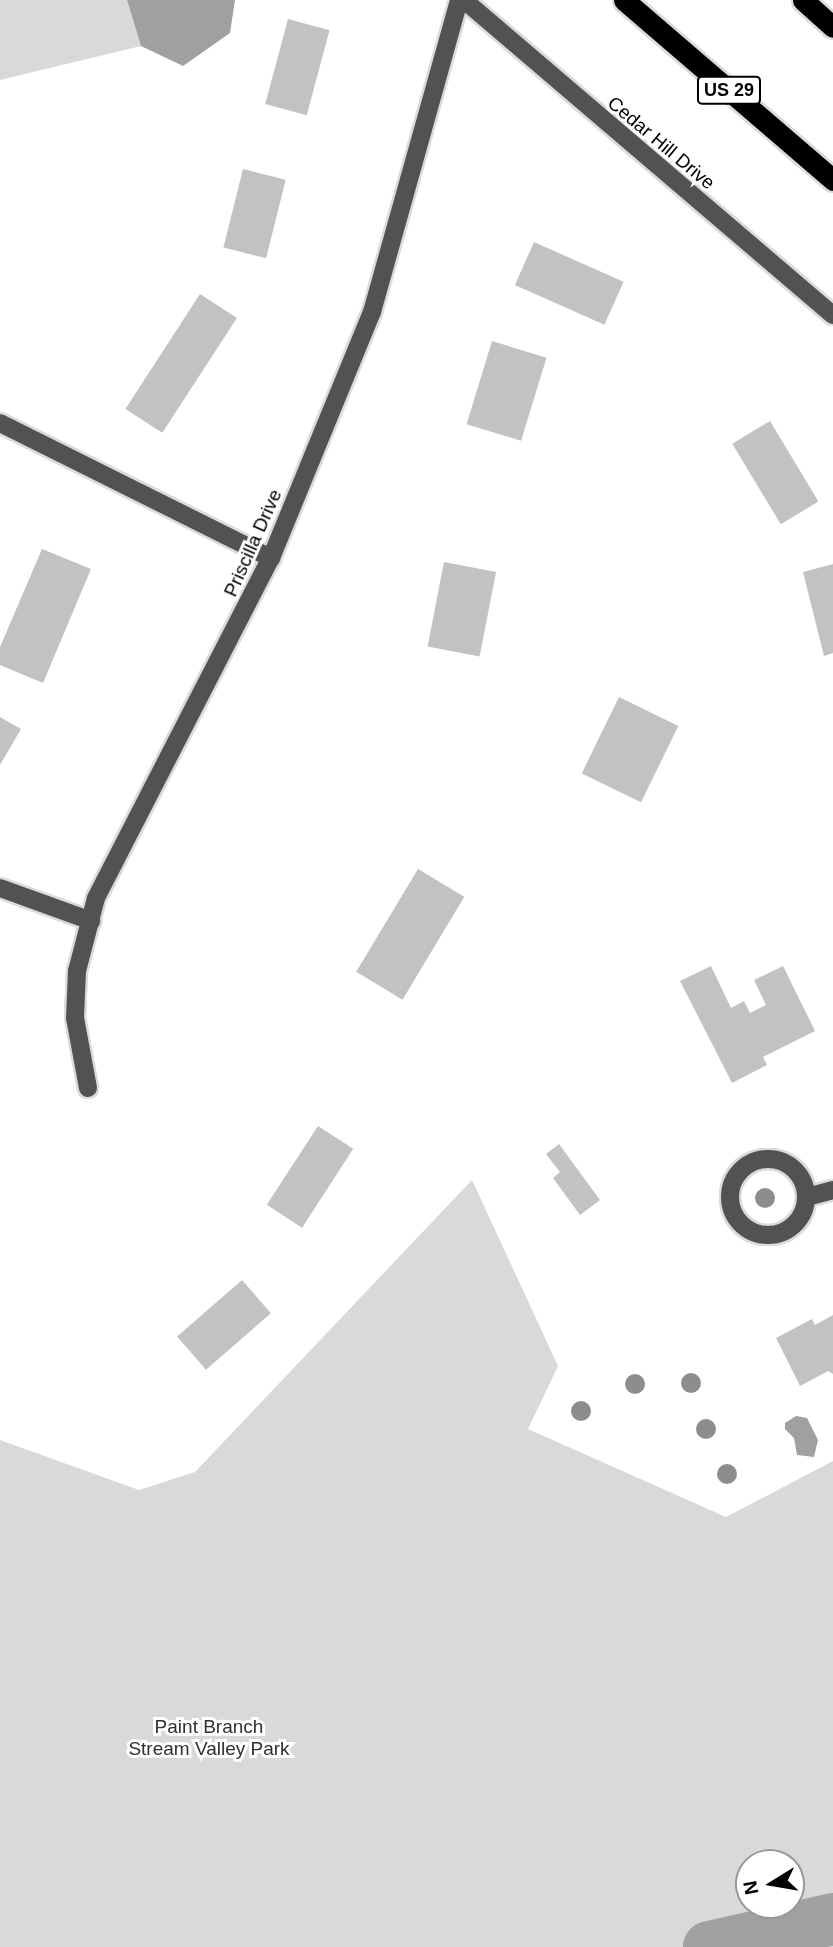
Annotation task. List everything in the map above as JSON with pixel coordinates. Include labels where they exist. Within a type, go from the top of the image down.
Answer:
[{"type":"highway","name":"US 29","points":[[624,0],[833,180]]},
{"type":"highway","points":[[803,0],[833,27]]},
{"type":"street","name":"Cedar Hill Drive","points":[[462,0],[833,316]]},
{"type":"street","name":"Priscilla Drive","points":[[88,1088],[75,1018],[77,971],[96,898],[271,558],[372,312],[462,0]]},
{"type":"street","points":[[0,423],[271,558]]},
{"type":"street","points":[[0,888],[90,920]]},
{"type":"street","points":[[768,1158],[780,1160],[800,1174],[807,1198],[799,1220],[780,1234],[768,1236],[756,1234],[737,1219],[730,1197],[737,1174],[746,1166],[768,1158]]},
{"type":"street","points":[[807,1198],[833,1190]]},
{"type":"green space","points":[[0,0],[127,0],[141,46],[0,80]]},
{"type":"green space","name":"Paint Branch Stream Valley Park","points":[[472,1180],[558,1366],[528,1429],[726,1517],[833,1461],[833,1947],[0,1947],[0,1440],[139,1490],[195,1472]]},
{"type":"shaded area","points":[[127,0],[235,0],[230,33],[183,66],[141,46]]},
{"type":"shaded area","points":[[796,1416],[807,1418],[818,1440],[814,1457],[797,1455],[794,1438],[785,1429],[785,1423]]},
{"type":"building","points":[[288,19],[330,30],[307,115],[265,104]]},
{"type":"building","points":[[243,169],[286,180],[266,258],[223,248]]},
{"type":"building","points":[[534,242],[624,282],[604,325],[515,285]]},
{"type":"building","points":[[200,294],[237,318],[162,433],[125,409]]},
{"type":"building","points":[[492,341],[547,358],[521,441],[467,424]]},
{"type":"building","points":[[770,421],[818,502],[781,524],[732,444]]},
{"type":"building","points":[[42,549],[91,569],[43,683],[0,665],[0,647]]},
{"type":"building","points":[[444,562],[496,572],[480,657],[428,646]]},
{"type":"building","points":[[833,564],[833,653],[824,656],[803,572]]},
{"type":"building","points":[[619,697],[678,726],[641,802],[582,773]]},
{"type":"building","points":[[0,717],[21,729],[0,765]]},
{"type":"building","points":[[418,869],[464,897],[402,1000],[356,972]]},
{"type":"building","points":[[711,966],[731,1008],[744,1001],[750,1013],[766,1005],[754,980],[783,966],[815,1031],[763,1057],[767,1065],[732,1083],[680,981]]},
{"type":"building","points":[[318,1126],[353,1149],[302,1228],[267,1205]]},
{"type":"building","points":[[559,1144],[600,1200],[580,1215],[553,1178],[560,1172],[546,1154]]},
{"type":"building","points":[[242,1280],[271,1313],[206,1370],[177,1336]]},
{"type":"building","points":[[833,1315],[833,1374],[828,1371],[800,1386],[776,1338],[812,1319],[815,1325]]},
{"type":"waterway","points":[[709,1947],[833,1919]]}]
